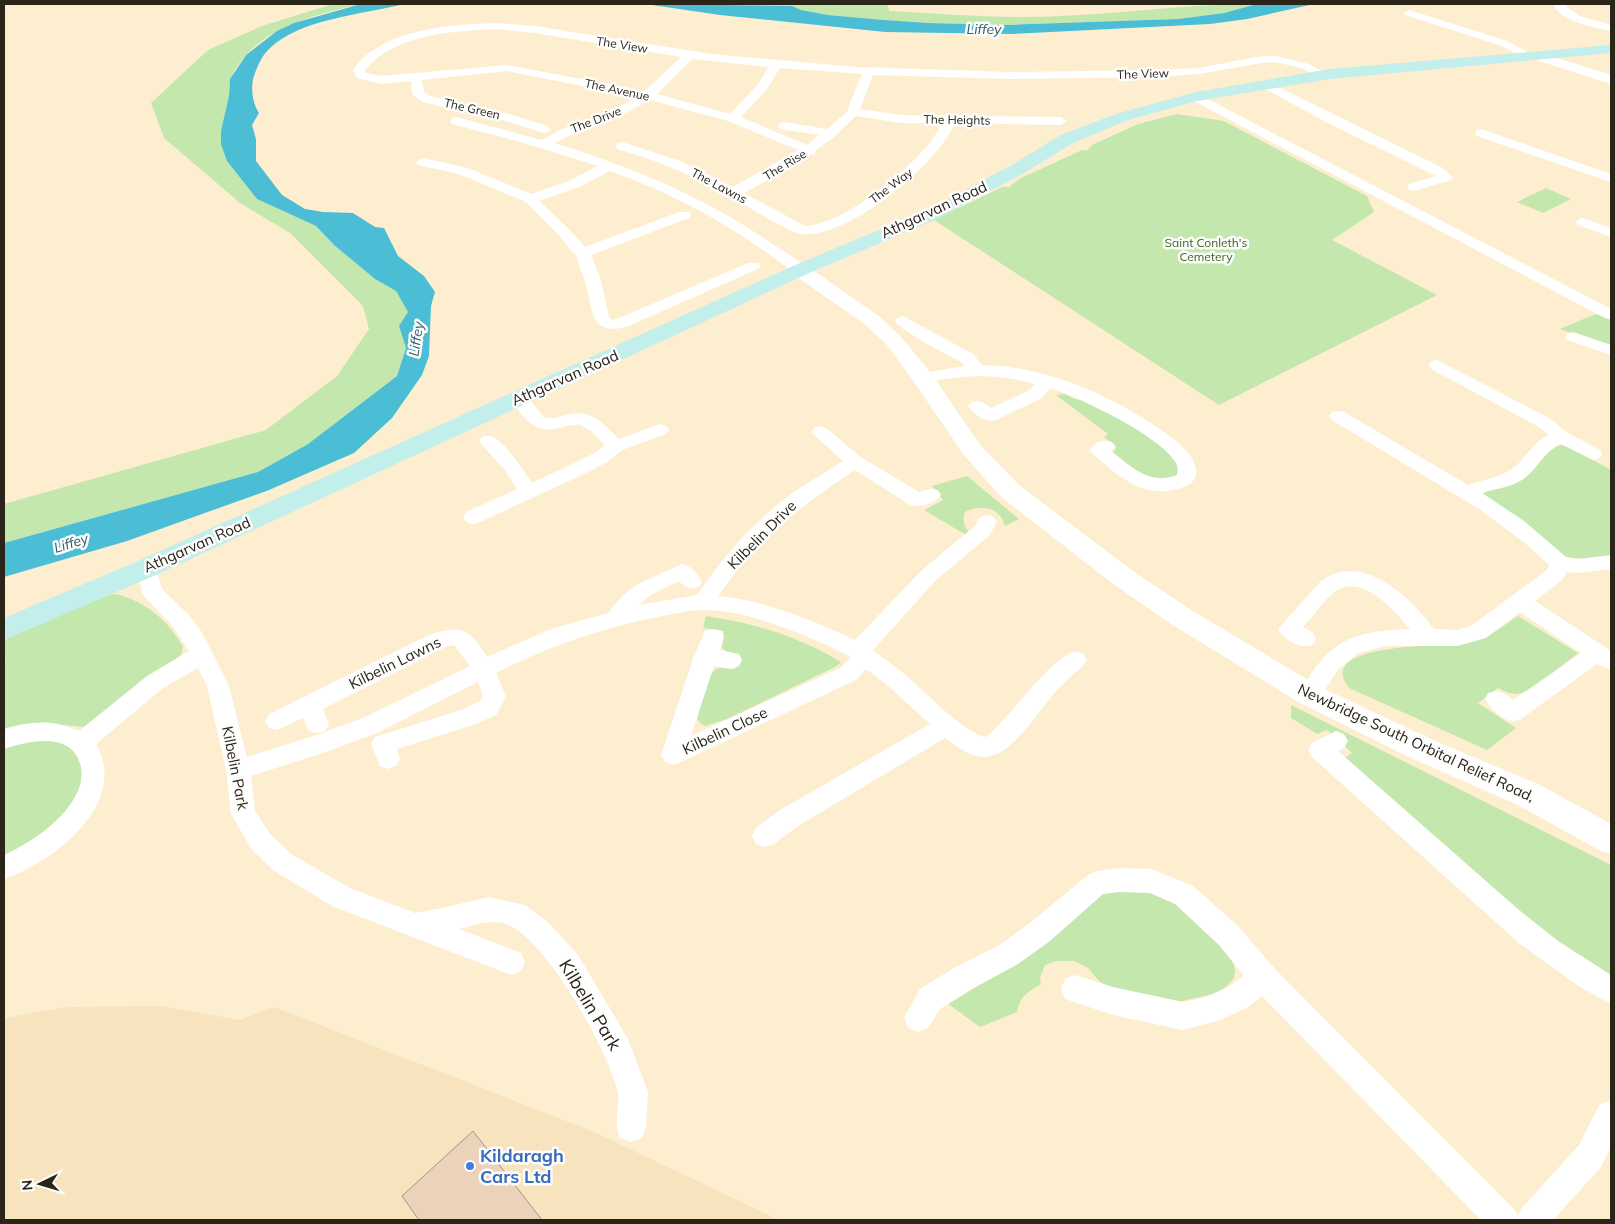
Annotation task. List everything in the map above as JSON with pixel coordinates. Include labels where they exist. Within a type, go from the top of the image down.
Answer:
[{"type":"main road","name":"Athgarvan Road","points":[[4,630],[147,568],[800,270],[935,213],[1018,169],[1067,139],[1122,117],[1196,97],[1322,75],[1611,49]]},
{"type":"street","points":[[1561,4],[1559,7],[1561,10],[1569,14],[1611,28]]},
{"type":"street","points":[[1409,13],[1611,80]]},
{"type":"street","name":"The View","points":[[416,77],[372,80],[361,76],[360,70],[366,59],[394,45],[442,32],[480,27],[530,28],[596,41],[776,65],[869,70],[960,80],[1022,76],[1171,73],[1200,71],[1279,58],[1304,64],[1322,75]]},
{"type":"street","name":"The Drive","points":[[545,144],[561,133],[614,115],[648,96],[691,54]]},
{"type":"street","points":[[733,118],[764,86],[776,65]]},
{"type":"street","name":"The Avenue","points":[[416,77],[514,69],[648,96],[733,118],[810,151]]},
{"type":"street","name":"The Rise","points":[[735,192],[776,172],[810,151],[854,112],[854,106],[862,92],[869,70]]},
{"type":"street","name":"The Green","points":[[416,77],[418,94],[426,99],[539,124]]},
{"type":"street","points":[[1264,84],[1330,119],[1436,170],[1446,177],[1414,187]]},
{"type":"street","points":[[1196,97],[1596,302],[1611,315]]},
{"type":"street","points":[[701,100],[747,105]]},
{"type":"street","name":"The Heights","points":[[854,112],[901,119],[1035,124],[1061,121]]},
{"type":"street","points":[[456,120],[545,144],[610,165],[698,205],[737,226],[800,270]]},
{"type":"street","name":"The Way","points":[[814,232],[891,190],[920,164],[939,142],[945,134],[950,120]]},
{"type":"street","name":"The Rise","points":[[784,126],[831,132]]},
{"type":"street","points":[[1481,133],[1502,144],[1611,178]]},
{"type":"street","name":"The Lawns","points":[[629,150],[679,164],[727,190],[735,192],[788,223],[807,232],[814,232]]},
{"type":"street","points":[[531,199],[574,184],[610,165]]},
{"type":"street","points":[[428,166],[462,171],[531,199],[564,232],[577,249],[584,253]]},
{"type":"street","points":[[584,253],[685,215]]},
{"type":"street","points":[[1583,222],[1611,233]]},
{"type":"street","points":[[584,253],[584,259],[593,280],[601,317],[603,322],[610,325],[620,324],[690,300],[753,266]]},
{"type":"street","name":"Newbridge South Orbital Relief Road,","points":[[800,270],[873,321],[897,344],[923,378],[972,450],[1010,492],[1121,576],[1181,616],[1310,695],[1422,749],[1529,795],[1611,840]]},
{"type":"street","points":[[903,321],[926,338],[967,358],[973,363],[975,371]]},
{"type":"street","points":[[1573,337],[1611,350]]},
{"type":"street","points":[[1437,365],[1542,422],[1562,437],[1593,454]]},
{"type":"street","points":[[923,378],[946,373],[998,371],[1046,382],[1121,412],[1148,429],[1175,450],[1186,462],[1189,470],[1186,479],[1178,484],[1154,487],[1140,483],[1099,450],[1106,446]]},
{"type":"street","points":[[977,406],[990,416],[1036,394],[1046,382]]},
{"type":"street","points":[[519,398],[534,417],[542,423],[552,424],[573,419],[590,422],[616,446]]},
{"type":"street","points":[[1338,416],[1466,492],[1518,527],[1548,551],[1560,564],[1580,566],[1611,562]]},
{"type":"street","points":[[473,517],[600,458],[616,446],[660,430]]},
{"type":"street","points":[[820,432],[855,462],[917,500],[931,495]]},
{"type":"street","points":[[1466,492],[1512,478],[1522,470],[1541,447],[1550,440],[1562,437]]},
{"type":"street","points":[[495,444],[528,491]]},
{"type":"street","name":"Kilbelin Drive","points":[[703,602],[718,579],[771,522],[797,500],[855,462]]},
{"type":"street","points":[[862,654],[928,575],[982,532],[987,522]]},
{"type":"street","points":[[1310,695],[1329,664],[1351,646],[1386,638],[1457,638],[1478,632],[1556,574],[1560,564]]},
{"type":"street","name":"Kilbelin Park","points":[[147,568],[152,592],[181,621],[203,654],[218,686],[238,770],[243,814],[261,842],[282,862],[341,897],[511,962]]},
{"type":"street","points":[[616,618],[629,600],[643,588],[682,571],[692,582]]},
{"type":"street","points":[[1305,639],[1289,630],[1331,585],[1346,579],[1363,582],[1389,594],[1406,608],[1428,637]]},
{"type":"street","points":[[1496,698],[1513,712],[1604,657],[1519,601]]},
{"type":"street","points":[[238,770],[318,745],[371,725],[520,651],[559,635],[616,618],[703,602],[733,606],[792,622],[862,654],[895,678],[954,732],[974,745],[986,747],[995,744],[1006,734],[1055,677],[1076,660]]},
{"type":"street","name":"Kilbelin Lawns","points":[[277,721],[314,714],[437,641],[460,637],[472,648],[495,696],[488,708],[468,717],[383,744],[388,759]]},
{"type":"street","name":"Kilbelin Close","points":[[731,660],[709,646],[673,755],[848,674],[862,654]]},
{"type":"street","points":[[81,743],[155,682],[203,654]]},
{"type":"street","points":[[765,836],[789,818],[948,725]]},
{"type":"street","points":[[4,739],[31,732],[51,732],[68,736],[81,743],[91,754],[94,772],[90,794],[76,816],[54,838],[26,857],[4,867]]},
{"type":"street","points":[[1336,741],[1320,750],[1492,904],[1556,955],[1589,978],[1611,990]]},
{"type":"street","points":[[918,1018],[930,999],[964,978],[1008,955],[1040,932],[1096,883],[1120,880],[1151,881],[1184,895],[1229,936],[1264,978],[1503,1220]]},
{"type":"street","name":"Kilbelin Park","points":[[414,925],[442,922],[489,909],[516,914],[538,931],[568,964],[618,1049],[633,1092],[631,1127]]},
{"type":"street","points":[[1075,989],[1113,1001],[1182,1016],[1208,1011],[1231,1001],[1264,978]]},
{"type":"street","points":[[1532,1220],[1590,1156],[1611,1115]]},
{"type":"shaded area","points":[[161,1006],[240,1020],[274,1007],[592,1131],[779,1220],[4,1220],[4,1018],[67,1007]]},
{"type":"green space","points":[[333,4],[361,4],[324,13],[286,27],[254,47],[241,61],[230,80],[228,106],[221,131],[257,199],[316,226],[334,245],[375,279],[396,291],[408,312],[399,326],[406,348],[397,376],[308,444],[258,472],[4,543],[4,504],[266,430],[337,376],[369,329],[363,306],[290,233],[240,203],[164,138],[151,103],[208,50],[262,26]]},
{"type":"green space","points":[[716,4],[888,4],[889,11],[1021,17],[1257,4],[1224,13],[1178,19],[1003,25],[884,20],[828,15],[801,10],[792,6]]},
{"type":"green space","name":"Saint Conleth's Cemetery","points":[[1177,114],[1224,121],[1367,196],[1374,212],[1332,240],[1437,295],[1219,405],[934,220],[1002,187],[1009,187],[1019,179],[1082,150],[1088,150],[1092,145],[1138,124]]},
{"type":"green space","points":[[1546,188],[1571,199],[1543,213],[1517,202]]},
{"type":"green space","points":[[1601,314],[1611,320],[1611,347],[1560,329],[1593,315]]},
{"type":"green space","points":[[1065,394],[1075,399],[1086,401],[1098,409],[1112,413],[1159,444],[1178,462],[1179,473],[1174,478],[1148,480],[1114,456],[1113,452],[1117,447],[1104,437],[1108,434],[1056,395]]},
{"type":"green space","points":[[1561,445],[1569,447],[1611,470],[1611,556],[1572,559],[1563,556],[1483,494],[1520,481],[1531,472],[1549,451]]},
{"type":"green space","points":[[967,476],[1019,519],[1005,526],[1003,520],[994,511],[977,508],[965,512],[964,523],[969,532],[966,535],[924,510],[943,500],[932,486]]},
{"type":"green space","points":[[116,594],[137,602],[163,620],[183,647],[181,655],[99,719],[83,727],[30,724],[4,732],[4,659],[7,657],[4,657],[4,640],[100,596]]},
{"type":"green space","points":[[706,616],[776,632],[809,645],[841,662],[837,666],[727,719],[705,726],[697,718],[709,678],[717,669],[735,669],[739,656],[727,653],[722,647],[724,631],[703,628]]},
{"type":"green space","points":[[1518,616],[1578,653],[1548,677],[1523,692],[1509,693],[1498,688],[1478,703],[1516,728],[1487,750],[1349,688],[1343,673],[1349,662],[1365,654],[1387,649],[1467,643],[1481,639]]},
{"type":"green space","points":[[1291,705],[1611,865],[1611,978],[1554,945],[1343,759],[1352,753],[1327,730],[1317,734],[1291,718]]},
{"type":"green space","points":[[32,739],[57,742],[73,749],[78,755],[81,766],[80,787],[66,813],[43,835],[17,851],[4,856],[4,745]]},
{"type":"green space","points":[[1107,891],[1149,891],[1170,900],[1198,920],[1232,960],[1235,970],[1234,978],[1225,988],[1213,994],[1178,1002],[1108,987],[1099,981],[1088,968],[1074,961],[1056,961],[1045,965],[1040,978],[1041,984],[1022,998],[1017,1012],[980,1027],[947,1003]]},
{"type":"water","name":"Liffey","points":[[361,4],[404,4],[314,24],[281,39],[264,55],[253,78],[252,88],[253,99],[259,113],[252,125],[256,139],[256,161],[282,195],[305,209],[353,213],[375,227],[384,228],[398,256],[424,276],[435,292],[431,306],[429,356],[422,375],[392,418],[354,453],[269,490],[127,541],[4,577],[4,543],[258,472],[308,444],[397,376],[406,348],[399,326],[408,312],[396,291],[375,279],[334,245],[316,226],[257,199],[227,161],[221,144],[221,131],[229,96],[230,79],[246,55],[277,31],[294,23]]},
{"type":"water","name":"Liffey","points":[[645,4],[792,6],[801,10],[828,15],[928,23],[1003,25],[1178,19],[1224,13],[1257,4],[1314,4],[1247,19],[1210,24],[1012,34],[885,32],[720,15]]},
{"type":"building","name":"Kildaragh Cars Ltd","points":[[473,1131],[542,1220],[419,1220],[402,1196]]},
{"type":"place","name":"Kildaragh Cars Ltd","points":[[470,1166]]}]
